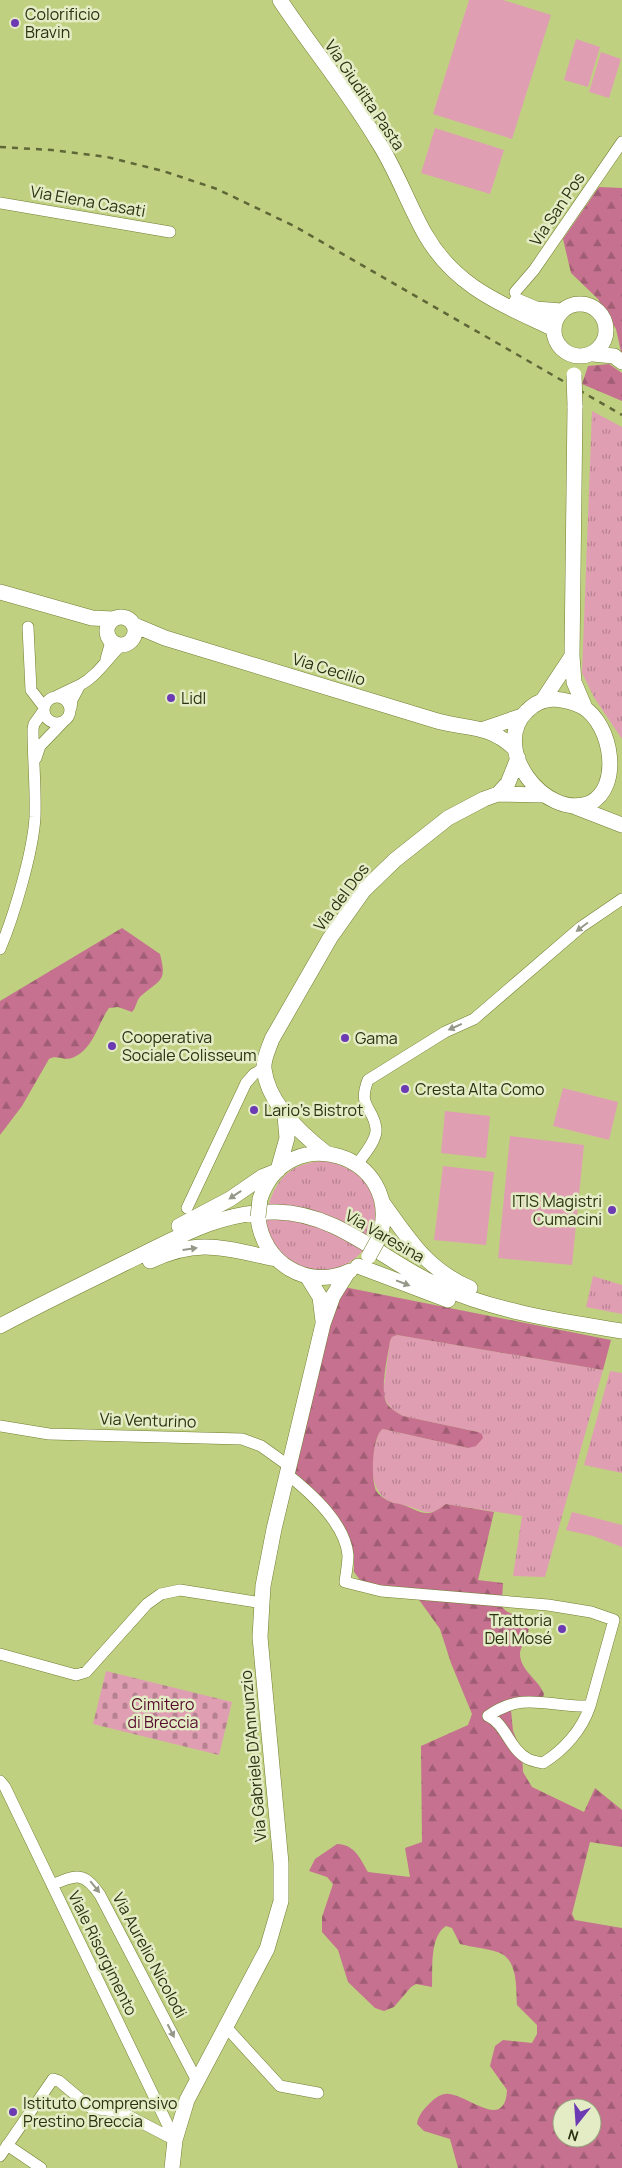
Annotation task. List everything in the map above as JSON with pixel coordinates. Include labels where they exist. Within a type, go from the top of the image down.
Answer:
[{"type":"main road","name":"Via Giuditta Pasta","points":[[280,0],[378,140],[428,240],[438,252]]},
{"type":"main road","points":[[438,252],[483,284],[507,297],[536,309],[561,311],[574,305],[588,305],[600,313],[606,322],[607,331],[618,359],[567,354]]},
{"type":"main road","points":[[438,252],[451,269],[466,283],[488,298],[554,329]]},
{"type":"main road","points":[[561,311],[554,329],[557,343],[567,354],[574,374],[572,656],[574,682],[584,708],[607,736],[618,763],[604,792],[589,803],[569,805]]},
{"type":"main road","points":[[574,374],[588,355],[604,341],[607,331]]},
{"type":"main road","name":"Via Cecilio","points":[[0,592],[74,613],[119,633],[165,638],[437,721],[484,729],[502,737],[516,753],[531,781],[545,795],[622,825]]},
{"type":"main road","name":"Via Cecilio","points":[[484,729],[522,716],[543,700],[572,656]]},
{"type":"main road","points":[[543,700],[564,700],[584,708]]},
{"type":"main road","points":[[498,794],[508,783],[516,753],[515,732],[522,716]]},
{"type":"main road","name":"Via del Dos","points":[[264,1068],[266,1055],[272,1039],[330,938],[364,890],[394,860],[434,828],[467,807],[498,794],[545,795]]},
{"type":"main road","points":[[264,1068],[269,1086],[285,1116],[302,1134],[326,1153]]},
{"type":"main road","points":[[285,1116],[288,1138],[277,1171],[266,1185],[260,1199],[258,1218],[264,1242],[276,1259],[291,1270],[307,1276],[331,1277],[358,1264],[380,1236],[383,1220],[382,1202]]},
{"type":"main road","points":[[0,1326],[54,1289],[152,1241],[230,1199],[262,1177],[277,1171],[299,1157],[326,1153],[343,1157],[357,1165],[372,1179],[382,1202],[418,1252],[436,1269],[456,1282],[487,1295],[567,1314],[617,1330]]},
{"type":"main road","name":"Via Varesina","points":[[0,1326],[40,1304],[201,1226],[235,1216],[278,1212],[321,1220],[369,1244],[416,1275],[484,1303],[617,1330]]},
{"type":"main road","points":[[0,1326],[70,1299],[160,1256],[181,1250],[207,1247],[229,1248],[276,1259]]},
{"type":"main road","points":[[358,1264],[457,1303],[492,1313],[572,1328],[617,1330]]},
{"type":"main road","name":"Via Gabriele D'Annunzio","points":[[172,2168],[175,2140],[187,2100],[267,1949],[281,1900],[281,1864],[260,1636],[264,1572],[324,1324],[333,1296],[358,1264]]},
{"type":"main road","name":"Via Gabriele D'Annunzio","points":[[307,1276],[320,1297],[324,1324]]},
{"type":"street","name":"Via San Pos","points":[[515,292],[534,270],[622,142]]},
{"type":"street","name":"Via Elena Casati","points":[[0,203],[170,232]]},
{"type":"street","points":[[28,627],[31,690],[49,720],[57,723],[63,722]]},
{"type":"street","points":[[0,949],[22,882],[35,820],[34,724],[49,700],[80,685],[97,673],[106,659],[110,645],[119,633]]},
{"type":"street","points":[[30,679],[39,694],[65,699],[71,708]]},
{"type":"street","points":[[35,762],[40,746],[68,718],[72,700],[80,685]]},
{"type":"street","points":[[357,1165],[373,1141],[376,1129],[365,1105],[363,1092],[368,1080],[445,1032],[474,1019],[581,927],[622,899]]},
{"type":"street","points":[[187,1208],[246,1083],[254,1074],[264,1068]]},
{"type":"street","name":"Via Venturino","points":[[0,1426],[49,1434],[242,1439],[261,1446],[320,1502],[334,1523],[347,1551],[345,1582],[381,1591],[548,1605],[592,1612],[618,1622]]},
{"type":"street","points":[[0,1654],[76,1675],[86,1672],[147,1604],[161,1594],[180,1590],[262,1603]]},
{"type":"street","points":[[590,1706],[526,1700],[502,1706],[488,1716],[496,1719],[516,1750],[528,1760],[543,1763],[557,1754],[574,1735],[590,1706],[618,1622]]},
{"type":"street","name":"Viale Risorgimento","points":[[0,1781],[175,2140]]},
{"type":"street","name":"Via Aurelio Nicolodi","points":[[52,1885],[71,1876],[77,1876],[91,1882],[96,1888],[197,2081]]},
{"type":"street","points":[[226,2027],[280,2086],[318,2094]]},
{"type":"street","points":[[0,2156],[54,2079],[59,2080],[91,2108],[121,2112],[175,2140]]},
{"type":"street","points":[[8,2146],[41,2168]]},
{"type":"green space","points":[[469,0],[503,0],[551,15],[512,139],[433,114]]},
{"type":"green space","points":[[576,39],[600,47],[588,87],[564,80]]},
{"type":"green space","points":[[601,52],[621,59],[609,98],[589,92]]},
{"type":"green space","points":[[435,128],[504,150],[490,194],[421,173]]},
{"type":"green space","points":[[599,187],[622,188],[622,356],[616,329],[598,299],[571,273],[563,239]]},
{"type":"green space","points":[[609,364],[622,373],[622,401],[582,384],[588,366]]},
{"type":"green space","points":[[592,411],[622,427],[622,739],[595,699],[582,673]]},
{"type":"green space","points":[[122,928],[160,954],[163,970],[161,979],[140,997],[132,1012],[118,1007],[109,1008],[90,1043],[79,1054],[69,1059],[54,1057],[49,1059],[22,1106],[0,1135],[0,1001]]},
{"type":"green space","points":[[563,1088],[618,1102],[609,1140],[553,1126]]},
{"type":"green space","points":[[445,1111],[490,1116],[486,1158],[441,1153]]},
{"type":"green space","points":[[510,1136],[584,1145],[572,1265],[498,1258]]},
{"type":"green space","points":[[326,1161],[353,1171],[369,1188],[374,1199],[375,1211],[375,1225],[371,1239],[268,1207],[276,1187],[288,1173],[304,1164]]},
{"type":"green space","points":[[443,1166],[494,1172],[486,1245],[434,1240]]},
{"type":"green space","points":[[266,1217],[293,1220],[318,1226],[366,1248],[341,1268],[322,1272],[311,1271],[292,1262],[276,1247],[267,1228]]},
{"type":"green space","points":[[593,1276],[622,1285],[622,1314],[586,1307]]},
{"type":"green space","points":[[344,1287],[611,1340],[603,1370],[397,1335],[392,1337],[390,1341],[384,1382],[387,1404],[403,1416],[478,1432],[482,1434],[483,1438],[476,1446],[468,1448],[383,1429],[376,1440],[373,1459],[373,1479],[377,1492],[390,1502],[425,1513],[434,1512],[446,1504],[494,1512],[478,1580],[503,1583],[502,1600],[381,1587],[360,1580],[354,1572],[354,1557],[349,1542],[294,1475],[329,1321]]},
{"type":"green space","points":[[397,1335],[603,1370],[545,1577],[513,1576],[522,1516],[446,1504],[435,1511],[427,1512],[393,1503],[382,1495],[377,1488],[372,1469],[374,1449],[380,1431],[383,1429],[468,1448],[478,1432],[403,1416],[393,1410],[387,1403],[383,1394],[390,1341],[392,1337]]},
{"type":"green space","points":[[610,1371],[622,1373],[622,1473],[584,1465]]},
{"type":"green space","points":[[572,1512],[622,1525],[622,1547],[593,1536],[566,1530]]},
{"type":"green space","points":[[417,1597],[502,1607],[527,1622],[527,1637],[520,1651],[521,1661],[544,1694],[542,1700],[526,1703],[511,1710],[513,1731],[522,1752],[523,1772],[532,1787],[584,1812],[595,1788],[622,1810],[622,1847],[590,1842],[572,1914],[575,1920],[622,1928],[622,2168],[458,2168],[450,2139],[424,2131],[417,2124],[421,2113],[431,2102],[445,2094],[462,2098],[492,2110],[499,2109],[505,2103],[507,2090],[490,2066],[495,2046],[503,2040],[532,2043],[537,2034],[537,2025],[517,2005],[514,1970],[511,1964],[507,1958],[498,1952],[460,1944],[452,1928],[446,1926],[441,1931],[434,1945],[432,1987],[416,1984],[411,1987],[394,2007],[384,2011],[375,2008],[348,1982],[338,1950],[322,1932],[322,1917],[333,1884],[327,1877],[309,1871],[315,1859],[337,1844],[348,1846],[352,1849],[368,1872],[410,1877],[405,1848],[422,1842],[421,1746],[468,1725],[472,1714],[451,1663],[440,1629]]},
{"type":"green space","name":"Cimitero di Breccia","points":[[106,1671],[232,1702],[219,1755],[93,1724]]},
{"type":"railway","points":[[0,147],[52,150],[107,157],[163,171],[217,189],[294,226],[622,415]]},
{"type":"place","name":"Colorificio Bravin","points":[[15,23]]},
{"type":"place","name":"Lidl","points":[[171,698]]},
{"type":"place","name":"Gama","points":[[345,1038]]},
{"type":"place","name":"Cooperativa Sociale Colisseum","points":[[112,1046]]},
{"type":"place","name":"Cresta Alta Como","points":[[405,1089]]},
{"type":"place","name":"Lario's Bistrot","points":[[254,1110]]},
{"type":"place","name":"ITIS Magistri Cumacini","points":[[612,1210]]},
{"type":"place","name":"Trattoria Del Mosé","points":[[562,1629]]},
{"type":"place","name":"Istituto Comprensivo Prestino Breccia","points":[[13,2112]]}]
